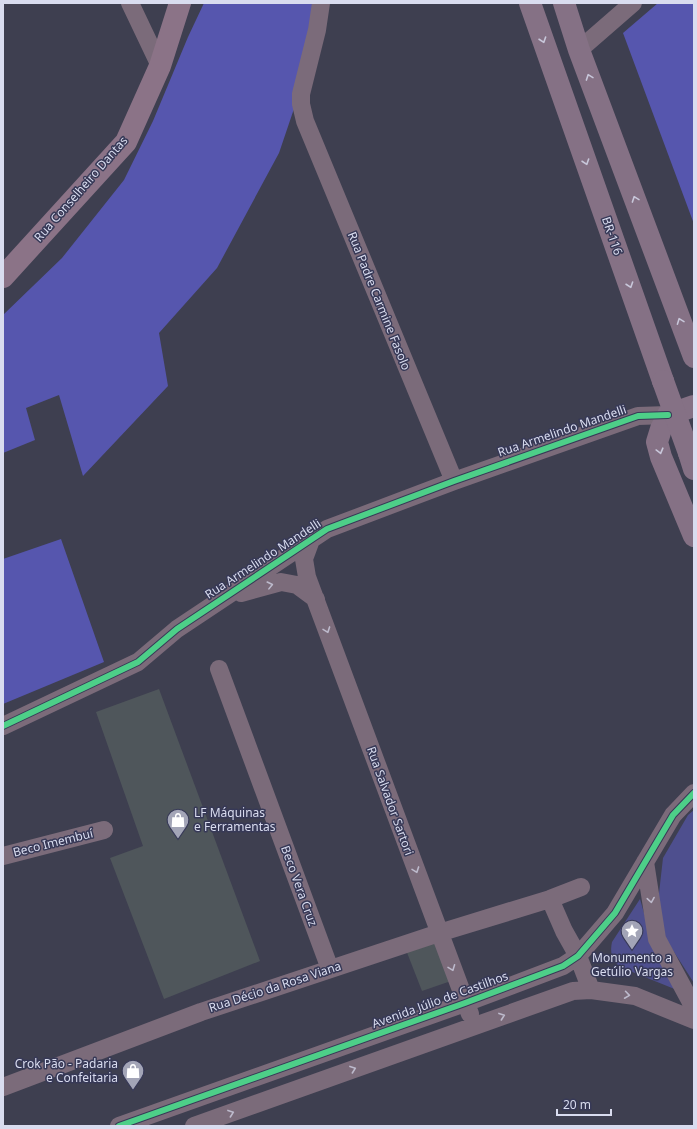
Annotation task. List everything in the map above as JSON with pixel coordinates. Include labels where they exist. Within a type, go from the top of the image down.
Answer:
[{"type":"highway","name":"BR-116","points":[[530,3],[691,461]]},
{"type":"highway","points":[[564,3],[579,50],[694,357]]},
{"type":"highway","points":[[694,406],[668,415],[661,429],[657,442],[661,457],[694,536]]},
{"type":"main road","name":"Rua Conselheiro Dantas","points":[[3,277],[126,142],[160,66],[180,3]]},
{"type":"street","points":[[130,3],[160,66]]},
{"type":"street","name":"Rua Padre Carmine Fasolo","points":[[321,3],[317,30],[301,94],[301,104],[305,120],[454,481]]},
{"type":"street","points":[[579,50],[633,3]]},
{"type":"street","name":"Rua Armelindo Mandelli","points":[[3,726],[138,662],[176,629],[328,530],[454,481],[638,416],[668,415]]},
{"type":"street","name":"Rua Salvador Sartori","points":[[311,540],[304,559],[306,577],[316,599],[474,1026]]},
{"type":"street","points":[[219,600],[281,582],[297,585],[316,599]]},
{"type":"street","name":"Beco Vera Cruz","points":[[219,669],[330,969]]},
{"type":"street","name":"Avenida Júlio de Castilhos","points":[[119,1126],[465,1003],[563,966],[578,956],[615,913],[672,815],[694,793]]},
{"type":"street","name":"Beco Imembuí","points":[[3,856],[104,830]]},
{"type":"street","points":[[645,862],[658,939],[694,1008]]},
{"type":"street","name":"Rua Décio da Rosa Viana","points":[[3,1087],[201,1012],[439,933],[550,899],[582,887]]},
{"type":"street","points":[[550,899],[564,931],[578,956],[591,990]]},
{"type":"street","points":[[194,1126],[572,991],[591,990],[635,996],[694,1020]]},
{"type":"shaded area","points":[[204,3],[318,3],[300,91],[279,153],[217,268],[159,333],[168,386],[83,476],[59,395],[26,408],[35,440],[3,453],[3,315],[62,258],[124,180],[153,121]]},
{"type":"shaded area","points":[[658,3],[694,3],[694,224],[623,33]]},
{"type":"shaded area","points":[[61,539],[104,662],[3,704],[3,559]]},
{"type":"shaded area","points":[[694,810],[694,983],[665,938],[658,902],[663,858],[688,815]]},
{"type":"shaded area","points":[[640,899],[652,941],[677,990],[620,967],[613,958],[611,952],[612,942]]},
{"type":"building","name":"LF Máquinas e Ferramentas","points":[[159,689],[260,961],[164,999],[110,858],[143,846],[96,712]]},
{"type":"building","points":[[436,939],[451,981],[422,991],[406,950]]},
{"type":"cycle path","points":[[3,726],[138,662],[177,629],[327,529],[454,481],[638,416],[668,415]]},
{"type":"cycle path","points":[[119,1126],[465,1003],[563,966],[578,956],[615,913],[673,815],[694,793]]},
{"type":"place","name":"LF Máquinas e Ferramentas","points":[[178,840]]},
{"type":"place","name":"Monumento a Getúlio Vargas","points":[[632,950]]},
{"type":"place","name":"Crok Pão - Padaria e Confeitaria","points":[[133,1090]]}]
